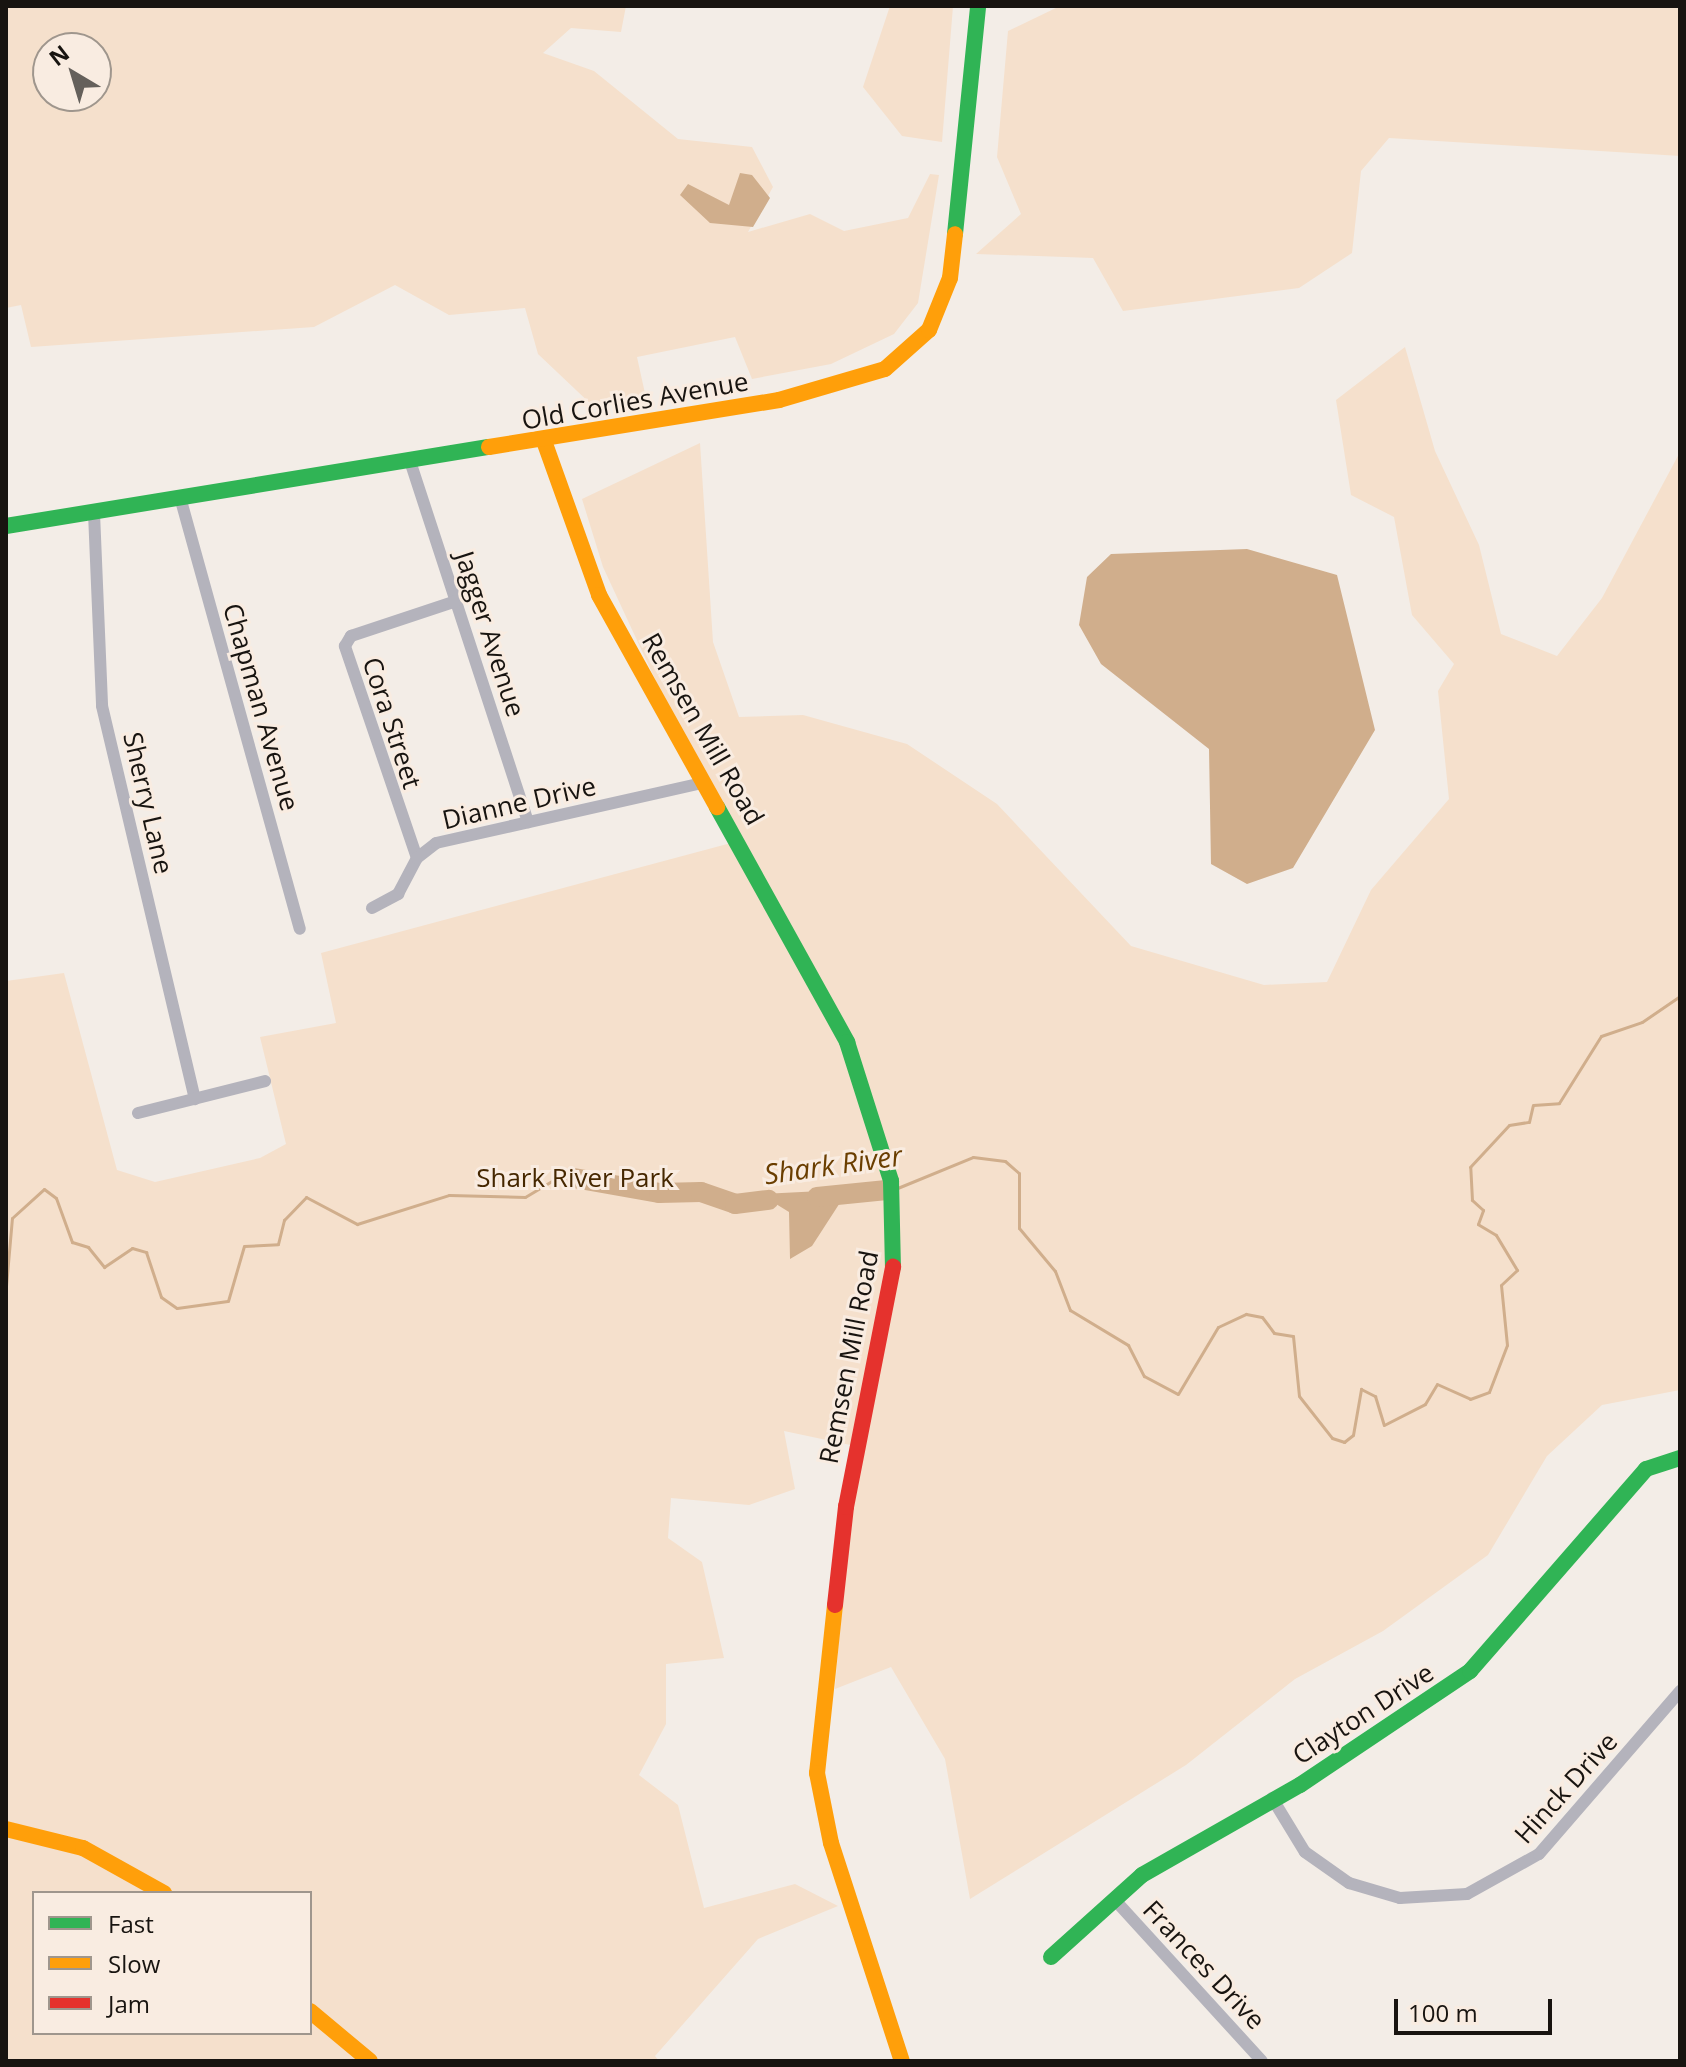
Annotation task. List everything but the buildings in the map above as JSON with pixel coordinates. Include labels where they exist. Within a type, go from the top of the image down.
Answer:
[{"type":"street","name":"Old Corlies Avenue","points":[[6,526],[544,441],[823,391],[885,369],[912,350],[935,321],[952,266],[978,6]]},
{"type":"street","name":"Remsen Mill Road","points":[[544,441],[599,595],[847,1042],[891,1181],[895,1202],[893,1268],[846,1507],[817,1751],[831,1843],[902,2061]]},
{"type":"street","name":"Jagger Avenue","points":[[410,461],[528,822]]},
{"type":"street","name":"Chapman Avenue","points":[[180,497],[300,929]]},
{"type":"street","name":"Sherry Lane","points":[[94,513],[102,706],[195,1099]]},
{"type":"street","name":"Cora Street","points":[[417,858],[345,646],[351,636],[456,601]]},
{"type":"street","name":"Dianne Drive","points":[[372,908],[405,887],[417,858],[436,843],[703,783]]},
{"type":"street","points":[[138,1113],[265,1081]]},
{"type":"street","name":"Clayton Drive","points":[[1051,1957],[1114,1899],[1187,1844],[1272,1798],[1470,1671],[1657,1461],[1680,1458]]},
{"type":"street","name":"Hinck Drive","points":[[1272,1798],[1305,1852],[1349,1883],[1400,1898],[1467,1894],[1539,1854],[1680,1691]]},
{"type":"street","points":[[6,1829],[83,1848],[160,1891]]},
{"type":"street","name":"Frances Drive","points":[[1114,1899],[1262,2061]]},
{"type":"street","points":[[312,2013],[370,2061]]},
{"type":"green space","points":[[6,6],[626,6],[621,32],[571,28],[543,53],[594,71],[678,139],[752,147],[773,187],[748,232],[810,214],[844,231],[908,218],[930,174],[939,175],[918,303],[894,334],[831,364],[752,379],[735,337],[637,357],[646,398],[595,408],[538,354],[525,308],[449,315],[395,285],[314,327],[31,347],[21,305],[6,308]]},
{"type":"green space","points":[[890,6],[953,6],[942,142],[902,136],[863,87]]},
{"type":"green space","points":[[1060,6],[1680,6],[1680,156],[1389,138],[1361,171],[1352,253],[1299,288],[1123,311],[1093,258],[976,254],[1021,214],[997,157],[1008,31]]},
{"type":"green space","name":"Shark River Park","points":[[1405,347],[1435,451],[1479,545],[1501,634],[1557,656],[1602,598],[1680,452],[1680,1390],[1602,1405],[1547,1456],[1488,1555],[1383,1631],[1295,1679],[1186,1765],[970,1899],[945,1759],[891,1667],[835,1689],[855,1446],[784,1431],[795,1489],[749,1505],[671,1498],[668,1538],[702,1562],[724,1658],[666,1664],[666,1724],[639,1775],[678,1805],[704,1908],[795,1884],[838,1906],[758,1939],[655,2056],[659,2061],[6,2061],[6,981],[64,973],[117,1170],[155,1182],[260,1158],[286,1144],[260,1037],[336,1023],[321,953],[731,843],[603,567],[582,499],[700,443],[713,642],[739,717],[803,715],[907,744],[997,804],[1131,946],[1264,985],[1327,982],[1371,890],[1449,799],[1438,691],[1454,664],[1412,615],[1394,517],[1351,495],[1336,400]]},
{"type":"shaded area","points":[[740,173],[752,175],[770,198],[753,227],[710,223],[680,195],[688,184],[729,205]]},
{"type":"shaded area","points":[[1247,549],[1337,575],[1375,730],[1293,868],[1247,884],[1211,864],[1209,749],[1101,664],[1079,625],[1087,577],[1111,554]]},
{"type":"shaded area","points":[[841,1190],[845,1195],[812,1246],[790,1259],[789,1212],[776,1204],[743,1205],[745,1195]]},
{"type":"waterway","name":"Shark River","points":[[895,1189],[973,1157],[1005,1161],[1019,1173],[1019,1228],[1055,1271],[1070,1310],[1128,1345],[1144,1376],[1178,1394],[1218,1327],[1246,1314],[1262,1317],[1274,1333],[1293,1336],[1299,1396],[1332,1438],[1344,1442],[1353,1435],[1361,1389],[1375,1396],[1384,1425],[1425,1404],[1437,1384],[1470,1399],[1489,1392],[1507,1345],[1501,1285],[1517,1270],[1496,1235],[1478,1224],[1483,1210],[1472,1200],[1470,1167],[1509,1125],[1529,1122],[1533,1105],[1559,1103],[1601,1036],[1642,1022],[1680,996]]},
{"type":"waterway","name":"Shark River","points":[[6,1286],[12,1218],[44,1189],[56,1198],[72,1242],[88,1247],[104,1267],[132,1248],[146,1252],[161,1297],[177,1308],[228,1301],[244,1246],[278,1244],[284,1220],[306,1197],[357,1224],[449,1195],[525,1197],[557,1178],[607,1178],[743,1205]]},
{"type":"waterway","name":"Shark River","points":[[574,1178],[659,1193],[701,1192],[735,1204],[769,1200]]},
{"type":"waterway","name":"Shark River","points":[[817,1197],[887,1190]]},
{"type":"traffic: fast","points":[[955,234],[978,6]]},
{"type":"traffic: fast","points":[[6,526],[489,447]]},
{"type":"traffic: fast","points":[[717,807],[847,1042],[891,1181],[893,1267]]},
{"type":"traffic: fast","points":[[1051,1957],[1142,1875],[1300,1785],[1470,1671],[1646,1469],[1680,1458]]},
{"type":"traffic: slow","points":[[489,447],[779,400],[885,369],[929,330],[950,278],[955,234]]},
{"type":"traffic: slow","points":[[544,441],[599,595],[717,807]]},
{"type":"traffic: slow","points":[[835,1605],[817,1773],[831,1843],[902,2061]]},
{"type":"traffic: slow","points":[[6,1829],[83,1848],[160,1891]]},
{"type":"traffic: slow","points":[[312,2013],[370,2061]]},
{"type":"traffic: jam","points":[[835,1605],[846,1507],[893,1267]]}]
